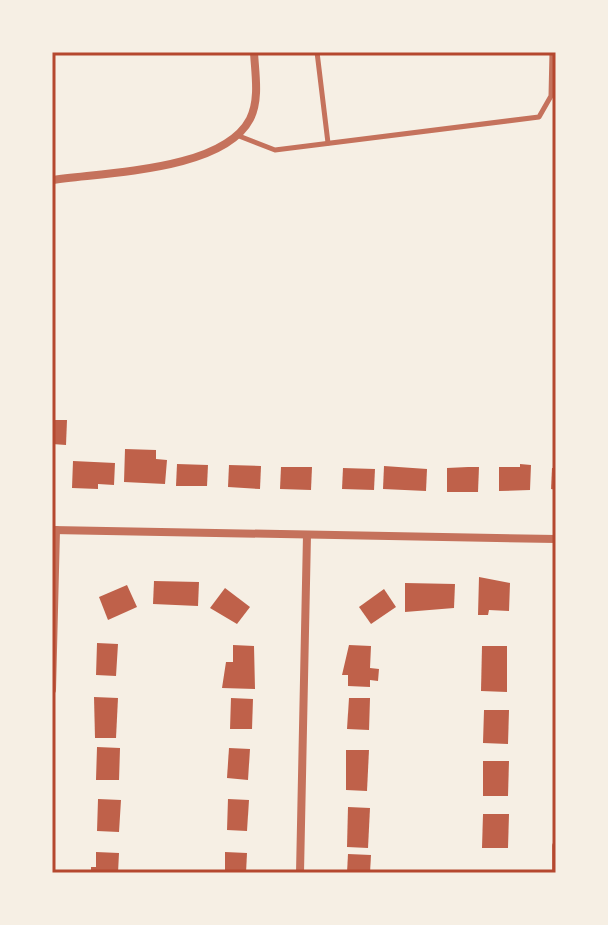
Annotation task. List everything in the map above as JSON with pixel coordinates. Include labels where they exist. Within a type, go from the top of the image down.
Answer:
[{"type":"street","points":[[52,180],[185,161],[225,147],[239,136],[252,116],[257,87],[254,52]]},
{"type":"street","points":[[52,690],[54,530],[556,539]]},
{"type":"street","points":[[300,873],[307,535]]},
{"type":"street","points":[[556,846],[556,873]]},
{"type":"lane","points":[[317,52],[328,143]]},
{"type":"lane","points":[[239,136],[275,150],[539,117],[551,96],[552,52]]},
{"type":"building","points":[[52,420],[67,420],[66,445],[52,444]]},
{"type":"building","points":[[125,449],[156,450],[156,459],[167,460],[165,484],[124,482]]},
{"type":"building","points":[[73,461],[115,463],[114,485],[98,484],[98,489],[72,488]]},
{"type":"building","points":[[177,464],[208,465],[207,486],[176,486]]},
{"type":"building","points":[[520,464],[531,465],[530,490],[499,491],[499,467],[520,467]]},
{"type":"building","points":[[229,465],[261,466],[260,489],[228,487]]},
{"type":"building","points":[[384,466],[427,469],[426,491],[383,489]]},
{"type":"building","points":[[281,467],[312,467],[311,490],[280,489]]},
{"type":"building","points":[[479,467],[478,492],[447,492],[447,468]]},
{"type":"building","points":[[343,468],[375,469],[374,490],[342,489]]},
{"type":"building","points":[[552,468],[556,468],[556,490],[551,489]]},
{"type":"building","points":[[479,577],[510,583],[509,611],[489,610],[488,615],[478,615]]},
{"type":"building","points":[[154,581],[199,582],[198,606],[153,604]]},
{"type":"building","points":[[405,583],[455,584],[454,608],[405,612]]},
{"type":"building","points":[[127,585],[137,607],[108,620],[99,597]]},
{"type":"building","points":[[225,588],[250,607],[237,624],[210,608]]},
{"type":"building","points":[[384,589],[396,607],[371,624],[359,607]]},
{"type":"building","points":[[97,643],[118,644],[116,676],[96,675]]},
{"type":"building","points":[[233,645],[254,646],[255,689],[222,688],[226,662],[233,662]]},
{"type":"building","points":[[349,645],[371,646],[370,668],[379,669],[378,681],[370,680],[370,687],[348,686],[348,675],[342,675]]},
{"type":"building","points":[[482,646],[507,646],[507,692],[481,691]]},
{"type":"building","points":[[94,697],[118,698],[116,738],[95,738]]},
{"type":"building","points":[[231,698],[253,699],[252,729],[230,729]]},
{"type":"building","points":[[349,698],[370,698],[369,730],[347,729]]},
{"type":"building","points":[[484,710],[509,710],[508,744],[483,743]]},
{"type":"building","points":[[97,747],[120,748],[119,780],[96,780]]},
{"type":"building","points":[[229,748],[250,749],[248,780],[227,778]]},
{"type":"building","points":[[346,750],[369,750],[367,791],[346,790]]},
{"type":"building","points":[[483,761],[509,761],[508,796],[483,796]]},
{"type":"building","points":[[98,799],[121,800],[119,832],[97,831]]},
{"type":"building","points":[[228,799],[249,800],[247,831],[227,830]]},
{"type":"building","points":[[348,807],[370,808],[368,848],[347,847]]},
{"type":"building","points":[[483,814],[509,814],[508,848],[482,848]]},
{"type":"building","points":[[96,852],[119,853],[118,873],[91,873],[91,867],[96,867]]},
{"type":"building","points":[[225,852],[247,853],[246,873],[225,873]]},
{"type":"building","points":[[348,854],[371,855],[370,873],[347,873]]}]
